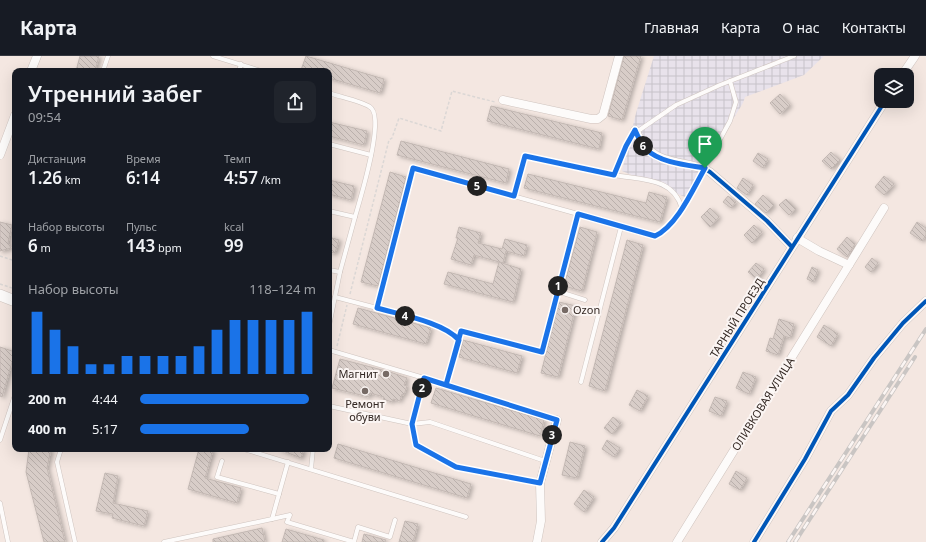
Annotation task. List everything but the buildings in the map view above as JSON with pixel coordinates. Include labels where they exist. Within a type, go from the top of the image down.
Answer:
[{"type":"street","points":[[32,68],[37,56]]},
{"type":"street","points":[[503,100],[591,119],[598,119],[603,115],[619,56]]},
{"type":"street","points":[[907,68],[915,56]]},
{"type":"street","name":"ТАРНЫЙ ПРОЕЗД","points":[[602,542],[614,528],[735,339],[791,246],[881,108]]},
{"type":"street","points":[[0,155],[12,123]]},
{"type":"street","points":[[635,130],[641,142],[652,154],[678,163],[705,168],[767,221],[791,246]]},
{"type":"street","name":"ОЛИВКОВАЯ УЛИЦА","points":[[677,542],[884,208]]},
{"type":"street","points":[[797,238],[849,265]]},
{"type":"street","points":[[0,295],[12,297]]},
{"type":"street","points":[[754,542],[805,459],[831,410],[848,395],[874,358],[903,323],[926,301]]},
{"type":"street","points":[[537,542],[540,521],[540,483],[557,420]]},
{"type":"lane","points":[[104,68],[108,56]]},
{"type":"lane","points":[[213,56],[252,68]]},
{"type":"lane","points":[[614,175],[628,142],[635,130],[638,131],[676,105],[730,81],[794,56]]},
{"type":"lane","points":[[239,68],[241,64]]},
{"type":"lane","points":[[377,308],[413,168],[655,236],[667,229],[682,209],[736,108],[736,96],[730,81]]},
{"type":"lane","points":[[332,94],[370,106],[373,110],[376,122],[371,155],[340,272],[332,312]]},
{"type":"lane","points":[[332,145],[371,155]]},
{"type":"lane","points":[[514,196],[525,156],[614,175],[657,182],[676,193],[682,209]]},
{"type":"lane","points":[[332,212],[355,217]]},
{"type":"lane","points":[[446,385],[461,331],[542,352],[578,214]]},
{"type":"lane","points":[[581,382],[622,227]]},
{"type":"lane","points":[[332,271],[340,272]]},
{"type":"lane","points":[[557,291],[585,300]]},
{"type":"lane","points":[[335,297],[430,324]]},
{"type":"lane","points":[[332,351],[557,420]]},
{"type":"lane","points":[[424,378],[412,424],[416,445],[456,467],[540,483]]},
{"type":"lane","points":[[0,440],[12,404]]},
{"type":"lane","points":[[332,407],[412,424],[430,422],[545,461]]},
{"type":"lane","points":[[60,452],[57,462],[75,542]]},
{"type":"lane","points":[[254,452],[466,517]]},
{"type":"lane","points":[[311,470],[313,452]]},
{"type":"lane","points":[[222,461],[217,477],[279,494]]},
{"type":"lane","points":[[272,519],[288,462]]},
{"type":"lane","points":[[0,503],[8,542]]},
{"type":"lane","points":[[164,542],[290,515],[287,522],[354,542],[358,527],[390,536],[395,520]]},
{"type":"path","points":[[335,352],[389,140],[392,138],[398,118],[441,131],[452,91],[502,103],[503,100]]},
{"type":"path","points":[[0,256],[12,260]]},
{"type":"path","points":[[0,284],[12,295]]},
{"type":"path","points":[[430,324],[453,333],[459,340]]},
{"type":"shaded area","points":[[654,56],[824,56],[804,75],[745,97],[743,103],[685,197],[622,171],[636,113]]},
{"type":"railway","points":[[788,542],[926,329]]},
{"type":"railway","points":[[795,542],[915,357]]},
{"type":"cycle path","points":[[602,542],[614,528],[881,108]]},
{"type":"cycle path","points":[[635,130],[645,146],[657,156],[710,172],[767,221],[791,246]]},
{"type":"cycle path","points":[[754,542],[805,459],[831,411],[848,395],[874,358],[903,323],[926,301]]},
{"type":"place","name":"Ozon","points":[[565,310]]},
{"type":"place","name":"Магнит","points":[[386,374]]},
{"type":"place","name":"Ремонт обуви","points":[[365,391]]},
{"type":"route","points":[[705,168],[678,163],[652,154],[641,142],[635,130],[630,137],[614,175],[525,156],[514,196],[413,168],[377,308],[430,324],[453,333],[459,340],[446,385],[557,420],[540,483],[456,467],[416,445],[412,424],[424,378],[446,385],[459,340],[461,331],[542,352],[578,214],[655,236],[667,229],[682,209],[705,168]]}]
